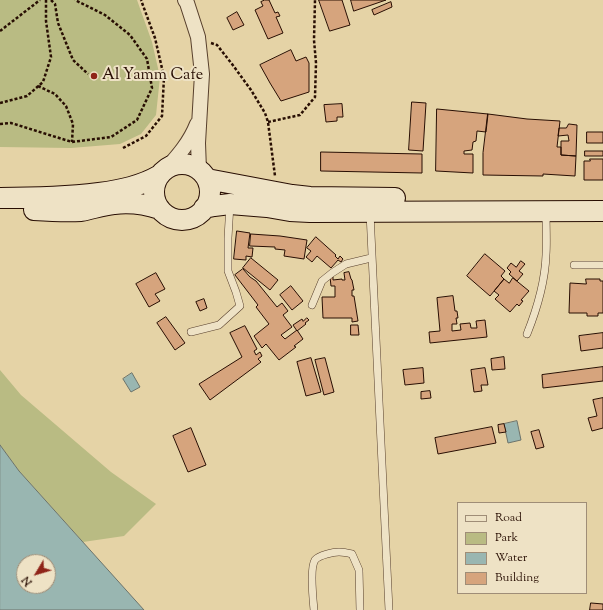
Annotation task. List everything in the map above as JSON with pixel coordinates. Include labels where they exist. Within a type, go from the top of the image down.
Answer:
[{"type":"main road","points":[[0,198],[56,197],[106,192],[135,186],[145,182],[172,166],[186,164],[193,166],[203,174],[276,193],[310,197],[603,200]]},
{"type":"main road","points":[[160,209],[155,195],[155,188],[157,181],[163,172]]},
{"type":"main road","points":[[0,210],[69,211],[127,203],[160,209],[172,217],[186,219],[199,214],[208,203],[210,191],[203,174]]},
{"type":"main road","points":[[204,208],[230,204],[290,211],[603,211]]},
{"type":"street","points":[[185,0],[198,37],[202,74],[198,143],[203,174]]},
{"type":"street","points":[[163,172],[186,145],[200,116]]},
{"type":"lane","points":[[191,332],[219,325],[240,306],[228,271],[230,204]]},
{"type":"lane","points":[[527,334],[538,303],[545,271],[546,211]]},
{"type":"lane","points":[[370,212],[389,610]]},
{"type":"lane","points":[[312,305],[322,281],[332,273],[346,264],[371,258]]},
{"type":"lane","points":[[574,265],[603,265]]},
{"type":"lane","points":[[314,610],[312,589],[315,560],[320,556],[339,552],[352,554],[359,570],[360,610]]},
{"type":"path","points":[[0,31],[40,0]]},
{"type":"path","points":[[0,103],[27,96],[43,82],[51,57],[46,21],[46,0]]},
{"type":"path","points":[[51,0],[55,4],[58,23],[73,60],[88,74]]},
{"type":"path","points":[[0,124],[12,123],[72,142],[112,137],[137,120],[152,88],[147,59],[130,35],[105,15],[75,0]]},
{"type":"path","points":[[123,148],[146,136],[162,116],[164,77],[155,38],[141,0]]},
{"type":"path","points":[[268,122],[300,115],[315,97],[315,0]]},
{"type":"path","points":[[198,37],[216,45],[251,90],[265,113],[268,122],[275,166],[276,193]]},
{"type":"path","points":[[38,86],[55,94],[66,106],[73,124],[72,142]]},
{"type":"green space","points":[[0,0],[137,0],[152,42],[160,77],[156,115],[141,134],[120,144],[71,148],[0,147]]},
{"type":"green space","points":[[0,370],[21,395],[111,472],[156,504],[124,536],[83,542],[19,471],[0,445]]},
{"type":"water","points":[[132,373],[140,387],[131,392],[123,379]]},
{"type":"water","points":[[517,421],[521,440],[508,443],[504,424]]},
{"type":"water","points":[[0,445],[19,471],[144,610],[0,610]]},
{"type":"building","points":[[269,0],[275,13],[278,12],[280,16],[276,17],[283,33],[268,39],[255,10],[263,6],[261,2]]},
{"type":"building","points":[[319,0],[342,0],[350,25],[330,31]]},
{"type":"building","points":[[351,0],[386,0],[354,11]]},
{"type":"building","points":[[391,2],[392,7],[374,15],[372,10]]},
{"type":"building","points":[[237,12],[244,25],[233,30],[227,18]]},
{"type":"building","points":[[291,50],[296,61],[306,57],[309,63],[309,92],[281,101],[260,65]]},
{"type":"building","points":[[412,102],[426,103],[423,151],[409,150]]},
{"type":"building","points":[[342,104],[343,117],[337,117],[337,121],[326,122],[324,105]]},
{"type":"building","points":[[437,109],[488,114],[486,132],[477,131],[476,141],[473,142],[472,150],[464,151],[464,154],[473,154],[473,173],[436,171]]},
{"type":"building","points":[[488,114],[527,119],[560,121],[557,147],[561,147],[561,155],[576,156],[575,176],[543,174],[543,176],[483,175],[483,153]]},
{"type":"building","points":[[569,124],[577,125],[576,156],[561,155],[561,141],[569,141],[568,135],[558,136],[559,128],[566,128]]},
{"type":"building","points":[[587,132],[603,132],[603,143],[587,143]]},
{"type":"building","points":[[585,151],[603,151],[603,156],[585,156]]},
{"type":"building","points":[[321,152],[422,154],[422,173],[321,171]]},
{"type":"building","points":[[590,159],[603,159],[603,180],[584,180],[584,161],[590,161]]},
{"type":"building","points":[[237,231],[250,233],[248,248],[253,248],[252,257],[246,256],[246,260],[234,259]]},
{"type":"building","points":[[251,234],[307,240],[304,259],[284,256],[285,250],[275,249],[275,247],[250,246]]},
{"type":"building","points":[[316,237],[336,255],[335,256],[338,259],[340,256],[343,259],[341,262],[338,260],[331,268],[317,256],[312,262],[306,257],[311,251],[307,248]]},
{"type":"building","points":[[485,254],[505,271],[501,276],[504,279],[490,296],[467,276]]},
{"type":"building","points":[[251,258],[278,280],[270,290],[243,268]]},
{"type":"building","points":[[521,261],[525,264],[519,271],[523,274],[517,281],[509,274],[511,272],[507,268],[511,263],[516,267]]},
{"type":"building","points":[[243,269],[256,281],[277,307],[282,303],[288,311],[283,315],[292,327],[281,335],[285,339],[297,330],[303,339],[294,346],[296,347],[279,360],[266,344],[262,348],[254,336],[269,324],[256,307],[258,305],[235,275]]},
{"type":"building","points":[[349,272],[354,290],[352,290],[352,296],[354,296],[358,321],[352,322],[352,318],[323,318],[322,297],[335,297],[335,286],[331,286],[330,277],[333,277],[333,280],[345,280],[344,273]]},
{"type":"building","points":[[156,273],[165,289],[155,294],[160,301],[149,307],[136,284]]},
{"type":"building","points":[[513,278],[529,291],[521,300],[523,301],[519,306],[517,304],[510,312],[495,299],[499,295],[494,291],[504,279],[509,283]]},
{"type":"building","points":[[586,279],[600,279],[600,281],[603,281],[603,313],[598,313],[598,316],[587,316],[587,313],[569,313],[570,283],[586,284]]},
{"type":"building","points":[[291,286],[303,301],[292,310],[280,295]]},
{"type":"building","points":[[453,296],[455,311],[457,311],[458,318],[456,318],[457,324],[452,324],[452,331],[461,330],[460,324],[470,323],[471,328],[477,328],[476,321],[485,320],[487,337],[430,343],[429,332],[440,331],[437,298]]},
{"type":"building","points":[[204,299],[207,308],[200,311],[196,302]]},
{"type":"building","points":[[166,317],[185,343],[175,350],[157,323]]},
{"type":"building","points":[[307,318],[309,320],[305,323],[306,324],[297,331],[293,325],[302,319],[303,321]]},
{"type":"building","points":[[351,325],[358,325],[359,335],[351,335]]},
{"type":"building","points":[[245,326],[257,349],[254,351],[256,355],[260,352],[262,356],[258,359],[261,362],[210,400],[199,384],[242,357],[230,333]]},
{"type":"building","points":[[603,333],[603,348],[581,351],[579,336]]},
{"type":"building","points":[[504,357],[505,369],[492,370],[491,359]]},
{"type":"building","points":[[311,358],[321,392],[306,396],[297,362]]},
{"type":"building","points":[[325,358],[334,392],[324,395],[315,360]]},
{"type":"building","points":[[603,367],[603,381],[543,388],[542,375]]},
{"type":"building","points":[[423,368],[424,383],[405,385],[403,370]]},
{"type":"building","points":[[485,368],[488,385],[481,385],[482,391],[474,392],[471,370]]},
{"type":"building","points":[[430,391],[431,398],[421,399],[421,392]]},
{"type":"building","points":[[603,398],[603,428],[592,431],[588,418],[597,416],[593,400]]},
{"type":"building","points":[[504,424],[506,432],[499,433],[498,425]]},
{"type":"building","points":[[492,427],[496,443],[438,454],[435,438]]},
{"type":"building","points":[[191,428],[206,465],[188,472],[173,436]]},
{"type":"building","points":[[539,430],[544,447],[536,449],[531,432]]},
{"type":"building","points":[[591,603],[603,604],[603,610],[590,610]]},
{"type":"place","name":"Al Yamm Cafe","points":[[94,76]]}]
